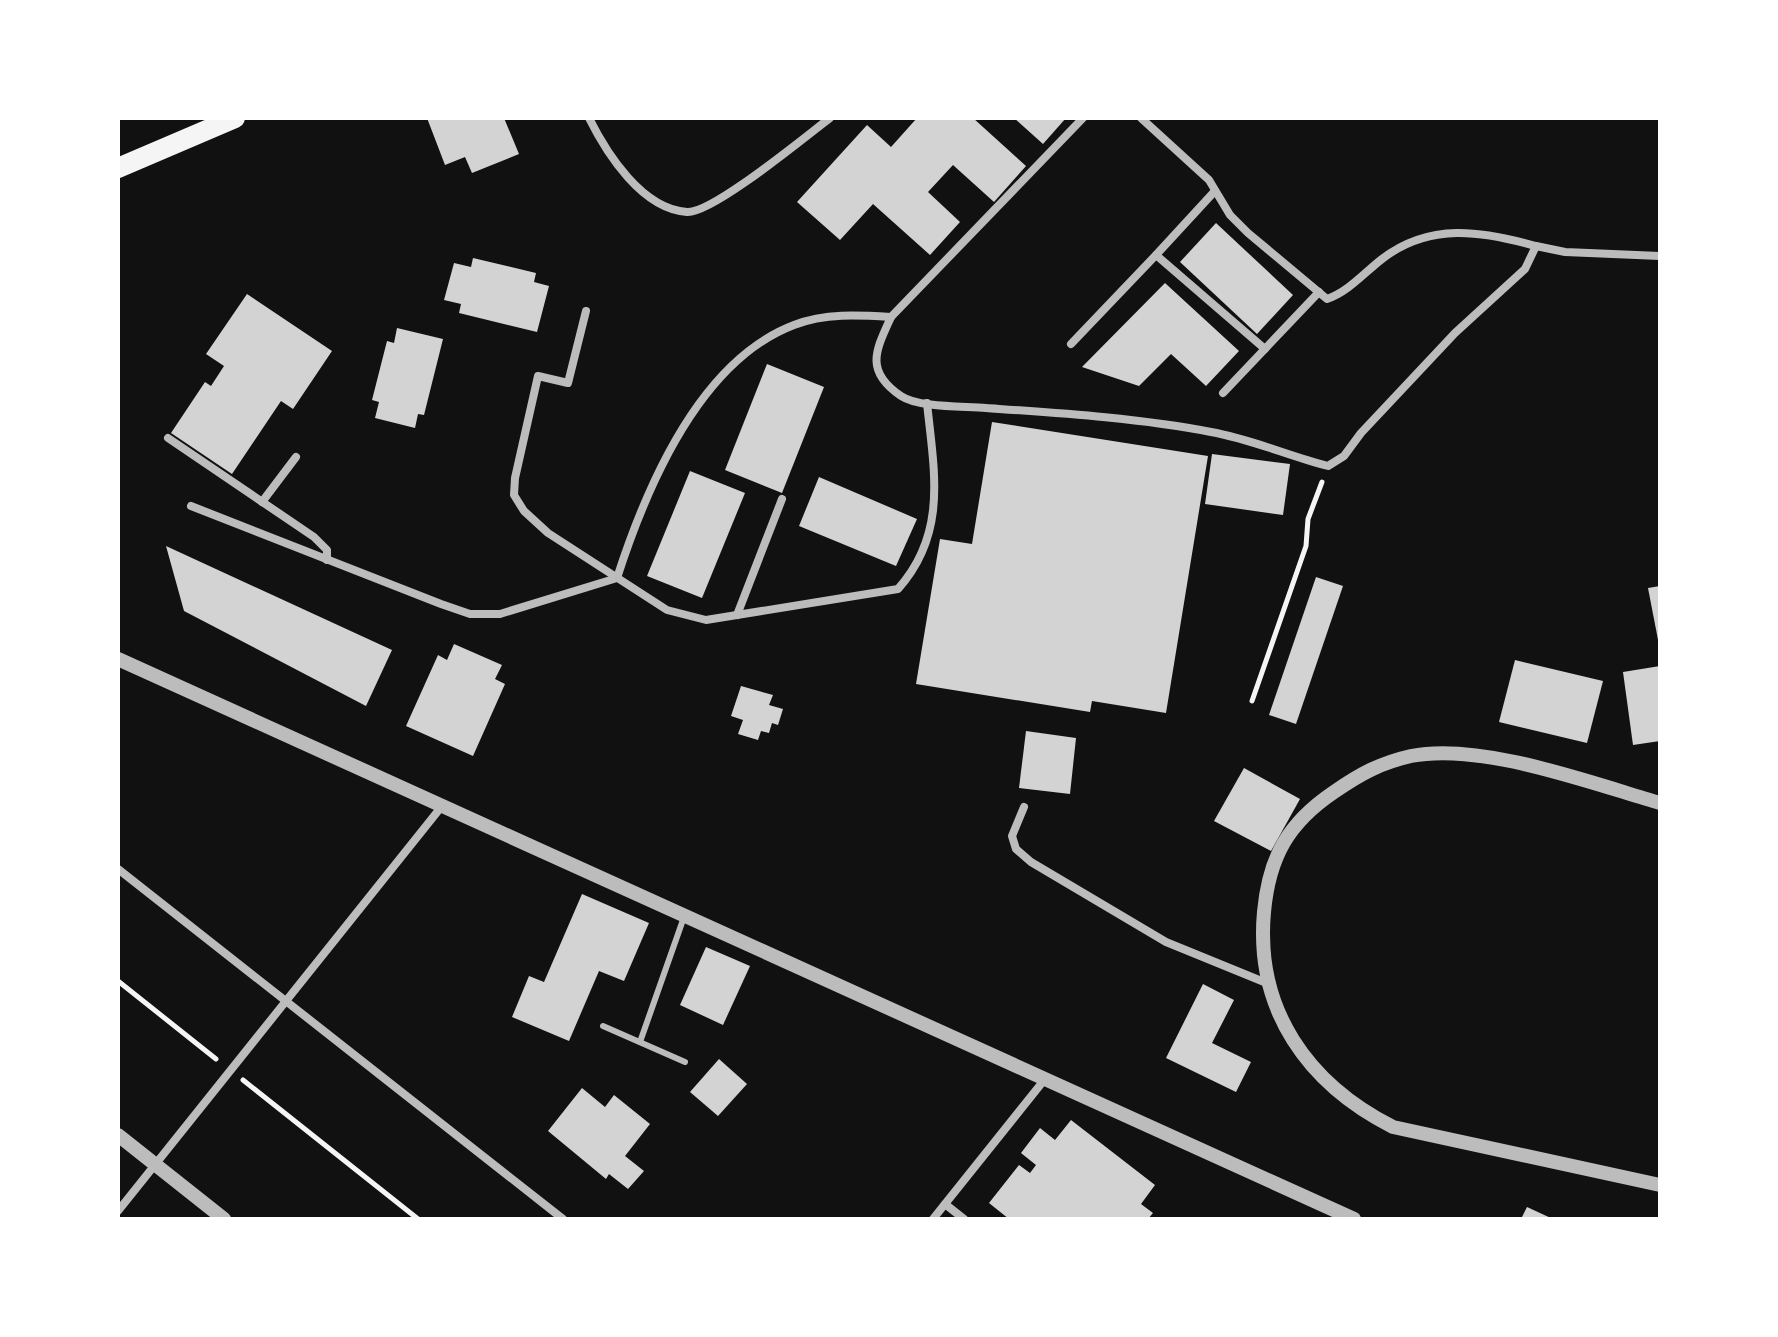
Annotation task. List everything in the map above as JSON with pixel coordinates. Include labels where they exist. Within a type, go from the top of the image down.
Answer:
[{"type":"main road","points":[[118,168],[235,118]]},
{"type":"street","points":[[589,118],[629,181],[655,201],[689,213],[712,205],[830,118]]},
{"type":"street","points":[[1083,118],[891,317],[876,350],[878,367],[885,382],[904,398],[927,403],[1057,413],[1211,432],[1328,466],[1344,456],[1361,433],[1455,333],[1525,269],[1536,246]]},
{"type":"street","points":[[1141,118],[1209,180],[1230,215],[1248,233],[1327,299],[1342,294],[1394,250],[1461,231],[1565,252],[1660,256]]},
{"type":"street","points":[[1071,344],[1214,192]]},
{"type":"street","points":[[1156,255],[1265,349]]},
{"type":"street","points":[[1223,393],[1319,292]]},
{"type":"street","points":[[586,311],[568,383],[538,376],[514,495],[524,511],[548,533],[667,610],[706,620],[898,589],[914,571],[929,536],[934,512],[936,491],[927,403]]},
{"type":"street","points":[[617,578],[633,528],[686,421],[709,388],[735,363],[766,338],[796,324],[853,315],[891,317]]},
{"type":"street","points":[[168,438],[314,537],[327,550],[327,560]]},
{"type":"street","points":[[262,502],[296,457]]},
{"type":"street","points":[[737,615],[782,499]]},
{"type":"street","points":[[191,506],[470,614],[500,614],[617,578]]},
{"type":"street","points":[[118,659],[1354,1219]]},
{"type":"street","points":[[1660,803],[1580,778],[1455,752],[1413,756],[1376,765],[1311,807],[1289,832],[1267,887],[1263,922],[1263,962],[1285,1028],[1317,1072],[1351,1102],[1393,1127],[1660,1185]]},
{"type":"street","points":[[118,1211],[443,805]]},
{"type":"street","points":[[1024,807],[1012,836],[1016,849],[1031,862],[1166,942],[1269,984]]},
{"type":"street","points":[[118,869],[563,1219]]},
{"type":"street","points":[[933,1219],[1045,1079]]},
{"type":"street","points":[[118,1135],[224,1219]]},
{"type":"street","points":[[945,1204],[964,1219]]},
{"type":"lane","points":[[640,1042],[685,915]]},
{"type":"lane","points":[[603,1026],[685,1062]]},
{"type":"path","points":[[1252,701],[1306,546],[1308,519],[1328,466]]},
{"type":"path","points":[[118,981],[418,1219]]},
{"type":"building","points":[[427,118],[504,118],[519,154],[472,173],[465,157],[445,165]]},
{"type":"building","points":[[917,118],[973,118],[1026,166],[994,202],[953,165],[928,192],[960,222],[930,255],[873,204],[840,240],[797,202],[867,125],[891,147]]},
{"type":"building","points":[[1014,118],[1066,118],[1043,144]]},
{"type":"building","points":[[1216,223],[1293,295],[1257,334],[1180,262]]},
{"type":"building","points":[[473,258],[536,273],[534,282],[549,286],[537,332],[459,313],[461,304],[444,300],[454,263],[471,267]]},
{"type":"building","points":[[1165,283],[1239,351],[1206,386],[1171,354],[1139,386],[1082,367]]},
{"type":"building","points":[[247,294],[332,351],[293,409],[281,401],[232,474],[171,433],[205,382],[211,386],[224,366],[206,354]]},
{"type":"building","points":[[397,328],[443,339],[424,415],[418,414],[415,428],[375,418],[379,402],[372,400],[387,341],[394,343]]},
{"type":"building","points":[[767,364],[824,387],[782,493],[725,470]]},
{"type":"building","points":[[992,422],[1208,456],[1166,713],[1092,701],[1090,712],[916,684],[940,539],[972,544]]},
{"type":"building","points":[[1212,454],[1290,464],[1283,515],[1205,504]]},
{"type":"building","points":[[690,471],[745,493],[702,598],[647,576]]},
{"type":"building","points":[[819,477],[917,519],[896,566],[799,526]]},
{"type":"building","points":[[166,546],[392,650],[366,706],[184,611]]},
{"type":"building","points":[[1316,577],[1343,586],[1296,724],[1269,715]]},
{"type":"building","points":[[1660,586],[1660,645],[1659,645],[1648,588]]},
{"type":"building","points":[[454,644],[502,665],[495,679],[505,684],[473,756],[406,726],[438,655],[447,660]]},
{"type":"building","points":[[1515,660],[1603,681],[1587,743],[1499,722]]},
{"type":"building","points":[[1660,666],[1660,741],[1633,745],[1623,672]]},
{"type":"building","points":[[741,686],[773,695],[769,705],[783,709],[778,725],[772,723],[769,733],[761,731],[758,740],[738,734],[743,720],[731,716]]},
{"type":"building","points":[[1026,731],[1076,738],[1070,794],[1019,788]]},
{"type":"building","points":[[1244,768],[1300,799],[1271,851],[1214,821]]},
{"type":"building","points":[[582,894],[649,923],[624,981],[599,971],[569,1041],[512,1017],[529,976],[544,982]]},
{"type":"building","points":[[706,947],[750,966],[723,1025],[680,1005]]},
{"type":"building","points":[[1203,984],[1234,1000],[1212,1043],[1251,1062],[1236,1092],[1166,1058]]},
{"type":"building","points":[[719,1059],[747,1084],[718,1116],[690,1092]]},
{"type":"building","points":[[582,1088],[605,1107],[614,1095],[650,1124],[625,1156],[644,1171],[628,1189],[609,1174],[606,1179],[548,1131]]},
{"type":"building","points":[[1071,1120],[1155,1185],[1141,1204],[1153,1213],[1148,1219],[1009,1219],[989,1203],[1019,1165],[1030,1173],[1036,1165],[1021,1153],[1040,1128],[1055,1140]]},
{"type":"building","points":[[1527,1207],[1553,1219],[1521,1219]]}]
